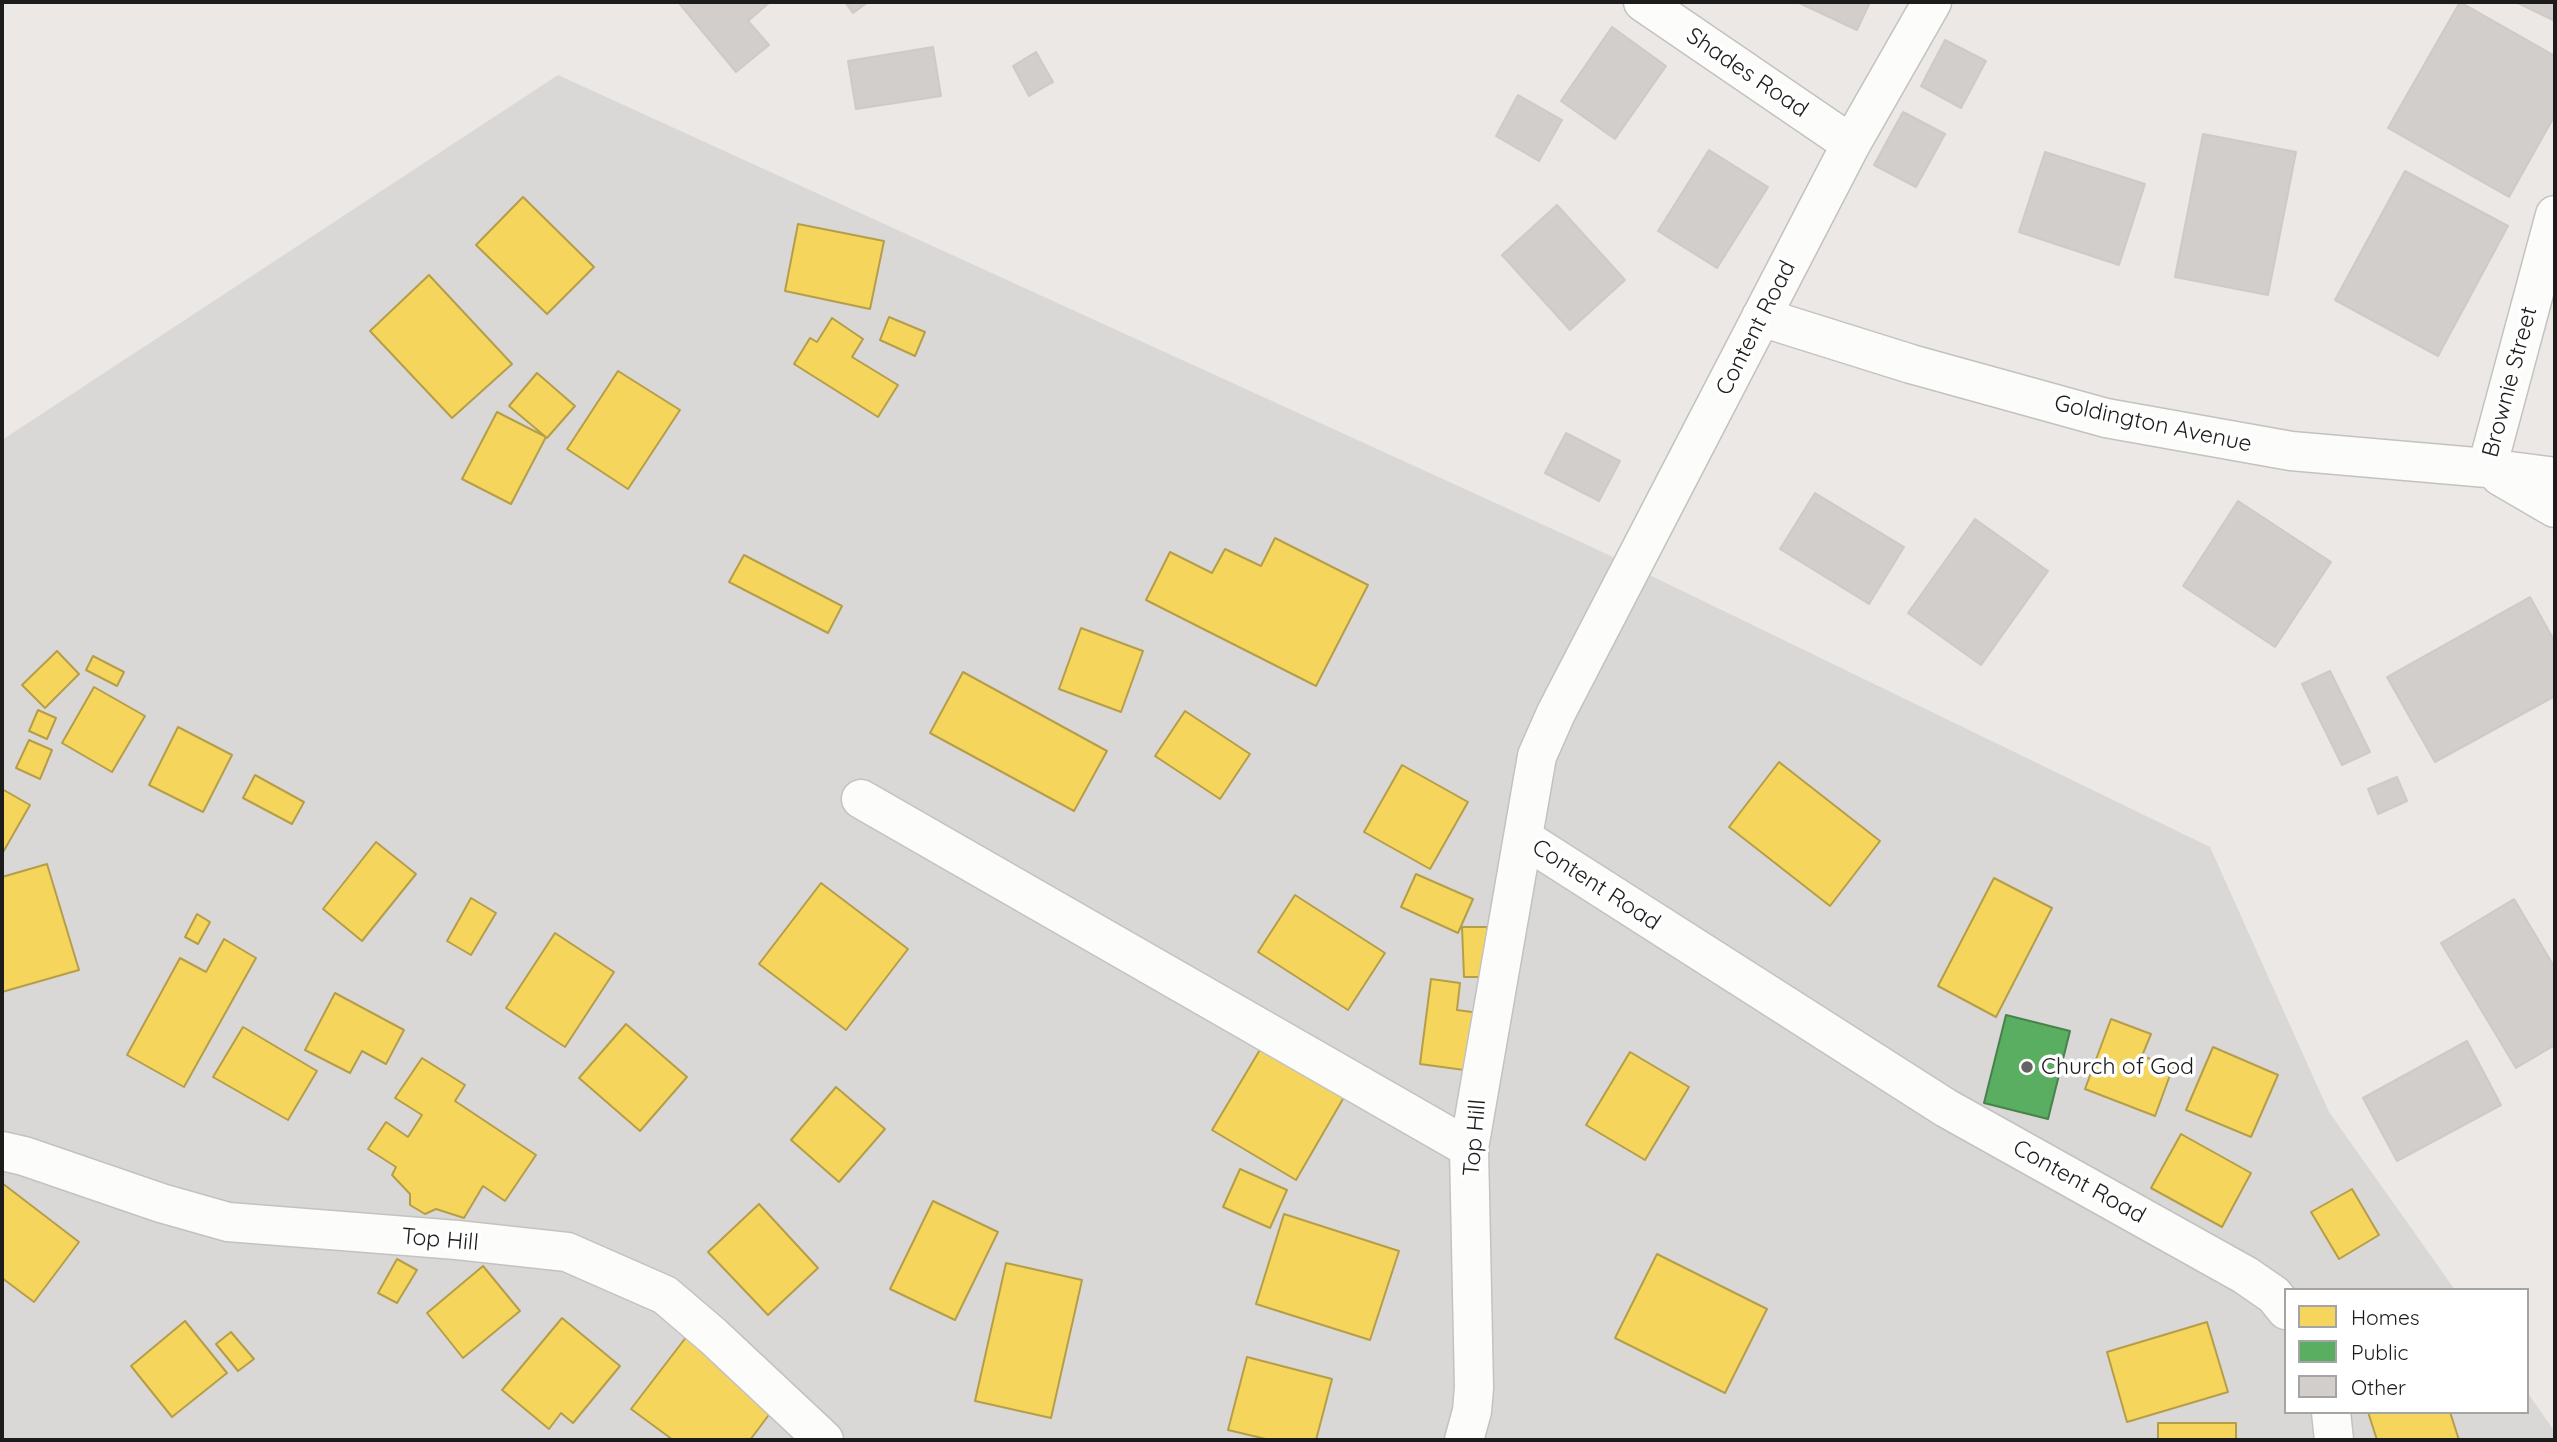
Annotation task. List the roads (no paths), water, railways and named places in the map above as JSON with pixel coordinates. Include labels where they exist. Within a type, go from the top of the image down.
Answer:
[{"type":"street","name":"Shades Road","points":[[1643,2],[1851,145]]},
{"type":"street","name":"Content Road","points":[[1931,2],[1851,145],[1556,713],[1537,756],[1523,838],[1946,1108],[2245,1275],[2274,1296],[2284,1308]]},
{"type":"street","name":"Brownie Street","points":[[2487,468],[2555,215]]},
{"type":"street","name":"Goldington Avenue","points":[[1761,317],[1912,364],[2106,418],[2291,452],[2487,468],[2555,477]]},
{"type":"street","points":[[2487,468],[2555,508]]},
{"type":"street","points":[[860,799],[1469,1148]]},
{"type":"street","name":"Top Hill","points":[[1464,1440],[1472,1411],[1474,1388],[1469,1148],[1523,838]]},
{"type":"street","name":"Top Hill","points":[[2,1151],[228,1222],[457,1240],[567,1252],[664,1295],[713,1336],[824,1440]]},
{"type":"street","points":[[2331,1414],[2334,1440]]},
{"type":"place","name":"Church of God","points":[[2027,1067]]}]
